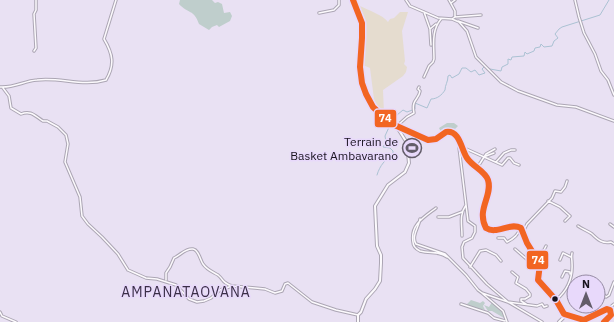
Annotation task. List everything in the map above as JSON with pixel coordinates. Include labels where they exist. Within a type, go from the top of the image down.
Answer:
[{"type":"main road","points":[[353,0],[362,23],[360,67],[364,90],[373,107],[391,124],[430,140],[436,139],[448,131],[453,132],[457,136],[468,160],[485,175],[488,181],[488,190],[482,216],[486,228],[494,230],[513,226],[521,228],[527,243],[540,264],[538,280],[556,300],[565,315],[584,321],[607,309],[610,310],[611,315],[604,322]]},
{"type":"street","points":[[34,51],[36,48],[34,14],[36,10],[36,0]]},
{"type":"street","points":[[0,87],[14,87],[35,80],[50,79],[96,83],[106,80],[112,68],[110,50],[104,39],[117,0]]},
{"type":"street","points":[[319,13],[334,10],[339,5],[339,0]]},
{"type":"street","points":[[406,0],[410,6],[441,19],[452,19],[466,22],[478,28]]},
{"type":"street","points":[[449,0],[455,17]]},
{"type":"street","points":[[451,3],[455,0]]},
{"type":"street","points":[[575,0],[581,23],[600,70],[608,80],[614,95]]},
{"type":"street","points":[[424,11],[430,29],[431,45]]},
{"type":"street","points":[[452,19],[455,17],[481,15]]},
{"type":"street","points":[[430,29],[441,19]]},
{"type":"street","points":[[456,20],[467,31],[478,60],[483,62],[501,82],[518,91],[557,105],[576,108],[614,121]]},
{"type":"street","points":[[424,77],[434,59],[434,35],[437,24]]},
{"type":"street","points":[[358,322],[358,314],[361,312],[366,299],[380,281],[381,255],[377,246],[375,206],[388,185],[405,172],[409,163],[407,143],[397,127],[407,117],[414,113],[414,100],[420,93],[418,89],[419,87]]},
{"type":"street","points":[[3,88],[9,96],[11,108],[16,112],[21,114],[31,112],[43,121],[48,121],[58,127],[66,135],[68,144],[65,162],[80,197],[82,216],[118,254],[128,270],[146,278],[176,284],[189,299],[197,302],[204,302],[212,298],[220,290],[232,286]]},
{"type":"street","points":[[457,136],[468,220],[475,226],[475,232],[472,238],[464,242],[462,247],[463,258],[487,284],[508,302],[542,322]]},
{"type":"street","points":[[462,147],[502,166],[508,158],[519,165]]},
{"type":"street","points":[[477,168],[486,154],[495,148]]},
{"type":"street","points":[[496,162],[504,153],[515,150]]},
{"type":"street","points":[[484,157],[494,153]]},
{"type":"street","points":[[523,232],[527,224],[552,198],[555,191],[561,192],[567,181]]},
{"type":"street","points":[[548,201],[560,207],[570,216],[565,221]]},
{"type":"street","points":[[462,236],[461,216],[466,206]]},
{"type":"street","points":[[436,208],[420,219],[415,226],[412,240],[414,247],[421,251],[439,252],[449,258]]},
{"type":"street","points":[[438,217],[448,217],[462,212]]},
{"type":"street","points":[[420,219],[414,237],[416,244],[442,252],[478,290],[503,311],[506,321]]},
{"type":"street","points":[[610,224],[614,227]]},
{"type":"street","points":[[578,226],[592,234],[603,243],[607,244],[614,239]]},
{"type":"street","points":[[498,238],[504,238],[507,242],[515,238],[521,228]]},
{"type":"street","points":[[536,256],[544,250],[546,246]]},
{"type":"street","points":[[166,281],[166,273],[174,258],[180,256],[186,250],[194,249],[196,250],[203,265],[211,272],[219,276],[225,284],[260,289],[275,293],[282,291],[285,284],[288,283],[312,302],[336,310],[358,314]]},
{"type":"street","points":[[515,249],[540,271]]},
{"type":"street","points":[[470,266],[480,252],[486,250],[496,255],[501,261]]},
{"type":"street","points":[[560,260],[563,253],[571,257]]},
{"type":"street","points":[[571,274],[572,253]]},
{"type":"street","points":[[512,272],[518,277],[516,283],[530,294],[530,296],[521,300],[526,304]]},
{"type":"street","points":[[562,277],[565,272],[570,272],[571,274]]},
{"type":"street","points":[[606,297],[609,295],[614,282]]},
{"type":"street","points":[[556,300],[566,291]]},
{"type":"street","points":[[482,293],[508,302],[537,306],[542,304],[544,307],[547,306]]},
{"type":"street","points":[[461,304],[488,313],[494,318],[506,321]]},
{"type":"street","points":[[607,309],[614,304]]},
{"type":"street","points":[[0,312],[2,316],[16,322]]},
{"type":"street","points":[[559,322],[565,315]]},
{"type":"shaded area","points":[[180,0],[212,0],[215,3],[218,2],[222,4],[224,13],[230,12],[232,16],[230,21],[219,27],[217,25],[212,27],[209,30],[199,24],[193,14],[179,4]]},
{"type":"shaded area","points":[[447,123],[454,123],[458,126],[452,132],[442,134],[439,128]]},
{"type":"shaded area","points":[[471,300],[480,303],[483,301],[485,303],[483,306],[485,310],[466,305]]},
{"type":"shaded area","points":[[492,302],[502,311],[504,318],[492,311],[488,311],[484,305],[489,307]]},
{"type":"sand","points":[[360,6],[386,19],[388,22],[400,12],[408,12],[402,31],[404,64],[407,67],[406,72],[403,76],[383,90],[384,113],[381,113],[374,99],[370,68],[363,65],[364,35],[362,22],[357,7]]},
{"type":"waterway","points":[[392,122],[403,110],[407,112],[415,109],[415,103],[427,108],[431,99],[439,96],[445,90],[448,76],[450,75],[452,78],[459,74],[462,68],[466,68],[471,72],[475,70],[479,75],[485,73],[482,69],[485,66],[490,69],[501,71],[502,67],[508,64],[508,59],[511,60],[512,57],[524,56],[525,52],[527,54],[534,51],[535,48],[540,47],[541,44],[544,47],[552,46],[554,41],[558,38],[555,34],[562,27],[600,15],[609,0]]},
{"type":"waterway","points":[[377,175],[383,163],[393,154],[393,151],[390,148],[383,147],[386,142],[385,136],[390,125]]},
{"type":"transit line","name":"74","points":[[353,0],[362,23],[360,67],[362,83],[373,107],[390,123],[428,140],[436,139],[446,132],[451,132],[454,134],[460,141],[467,158],[484,174],[488,180],[489,186],[483,215],[483,221],[486,228],[490,230],[512,226],[521,228],[527,243],[540,264],[538,280],[556,300],[564,314],[584,320],[607,309],[610,310],[611,315],[604,322]]},
{"type":"place","name":"Terrain de Basket Ambavarano","points":[[412,148]]},
{"type":"district","name":"AMPANATAOVANA","points":[[186,292]]}]
